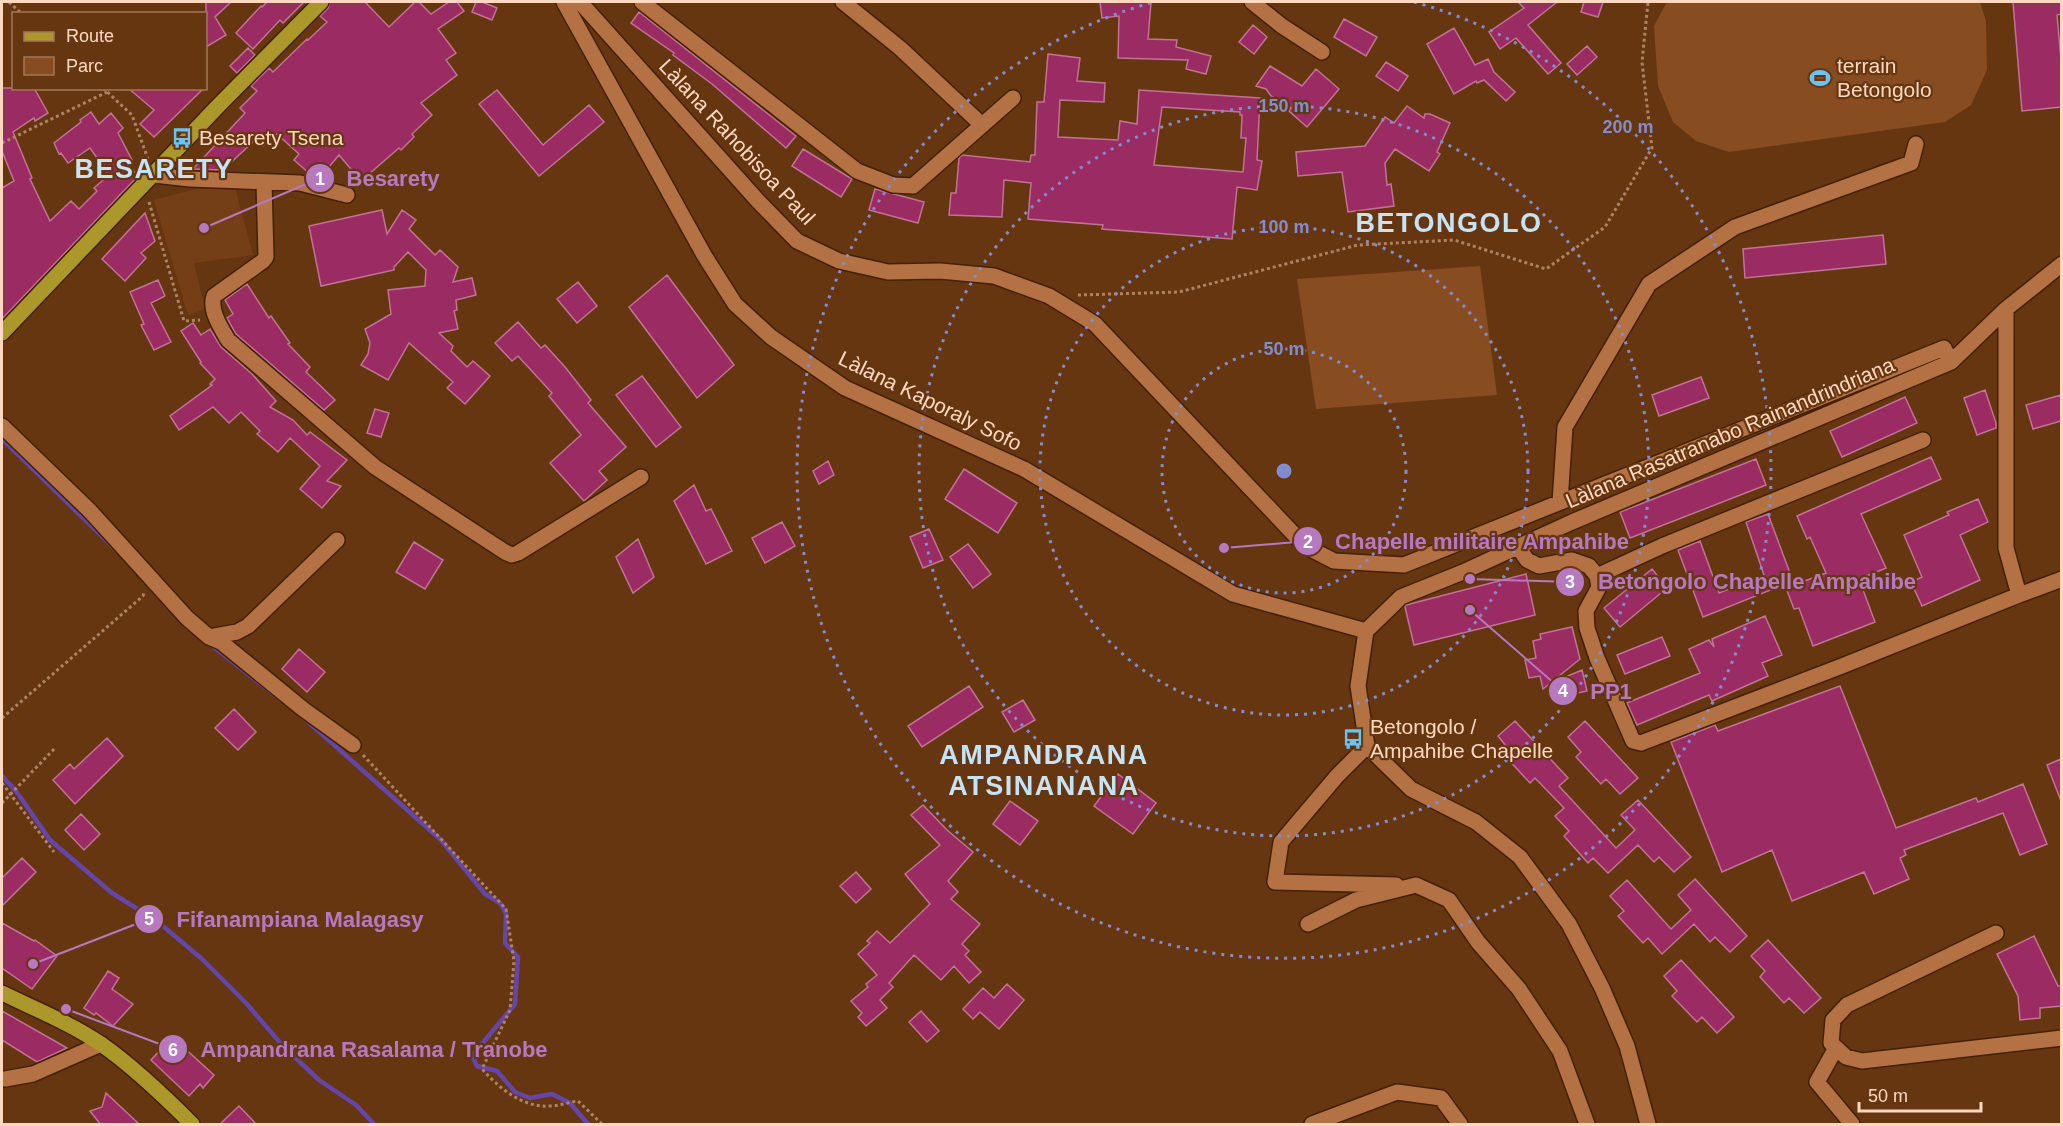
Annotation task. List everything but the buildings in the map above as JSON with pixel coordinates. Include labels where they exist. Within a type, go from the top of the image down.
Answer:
[{"type":"main road","points":[[2,333],[219,105],[321,2]]},
{"type":"main road","points":[[2,993],[63,1022],[101,1044],[131,1068],[192,1125]]},
{"type":"street","name":"Làlana Kaporaly Sofo","points":[[564,2],[704,255],[735,304],[771,338],[844,388],[1024,469],[1233,594],[1365,631]]},
{"type":"street","name":"Làlana Rahobisoa Paul","points":[[580,2],[758,201],[797,241],[839,261],[888,272],[940,272],[994,276],[1049,296],[1095,324],[1305,546],[1334,561],[1404,566],[1944,348],[1951,362]]},
{"type":"street","points":[[642,2],[857,171],[892,185],[913,186],[1013,98]]},
{"type":"street","points":[[843,2],[900,48],[982,126]]},
{"type":"street","points":[[1252,2],[1282,26],[1322,52]]},
{"type":"street","points":[[1560,502],[1565,427],[1649,284],[1735,227],[1911,163],[1916,144]]},
{"type":"street","points":[[154,175],[190,179],[300,183],[347,195]]},
{"type":"street","points":[[264,182],[266,257],[214,296],[212,304],[217,319],[228,340],[375,467],[512,555],[641,477]]},
{"type":"street","name":"Làlana Rasatranabo Rainandrindriana","points":[[1365,631],[1401,597],[1951,362],[2006,309],[2061,264]]},
{"type":"street","points":[[2006,309],[2006,548],[2019,595]]},
{"type":"street","points":[[2,426],[90,511],[187,618],[209,638],[221,642],[303,709],[353,745]]},
{"type":"street","points":[[1597,576],[1662,546],[1923,440]]},
{"type":"street","points":[[209,638],[237,632],[248,626],[337,540]]},
{"type":"street","points":[[1518,547],[1527,560],[1539,566],[1572,560],[1589,566],[1597,576],[1599,587],[1586,610],[1587,628],[1597,658],[1632,741],[1641,744],[2061,579]]},
{"type":"street","points":[[1365,631],[1358,686],[1367,746],[1411,789],[1476,822],[1520,857],[1569,924],[1602,988],[1627,1046],[1648,1125]]},
{"type":"street","points":[[1367,746],[1337,776],[1281,842],[1275,882],[1416,885],[1449,900],[1478,942],[1519,989],[1560,1051],[1587,1125]]},
{"type":"street","points":[[1308,924],[1356,900],[1416,885]]},
{"type":"street","points":[[1996,933],[1847,1005],[1833,1020],[1831,1043],[1846,1057],[1862,1061],[2061,1038]]},
{"type":"street","points":[[5,1079],[33,1074],[101,1044]]},
{"type":"street","points":[[1836,1048],[1817,1082],[1852,1125]]},
{"type":"street","points":[[1312,1125],[1396,1092],[1441,1098],[1460,1125]]},
{"type":"path","points":[[1049,296],[1179,292],[1358,245],[1454,240],[1546,269],[1605,227],[1652,148],[1642,62],[1648,2]]},
{"type":"path","points":[[105,90],[132,115],[154,175]]},
{"type":"path","points":[[2,143],[107,93]]},
{"type":"path","points":[[125,203],[149,201],[184,321],[217,319]]},
{"type":"path","points":[[2,718],[143,596],[145,591]]},
{"type":"path","points":[[353,745],[506,909],[514,961],[510,1010],[482,1069],[497,1086],[533,1106],[551,1106],[578,1101],[602,1125]]},
{"type":"path","points":[[2,803],[57,747]]},
{"type":"path","points":[[2,783],[54,852]]},
{"type":"shaded area","name":"BESARETY","points":[[204,187],[235,188],[253,255],[194,263],[205,309],[188,315],[154,200]]},
{"type":"green space","name":"terrain Betongolo","points":[[1667,2],[1980,2],[1986,21],[1987,70],[1971,105],[1945,122],[1729,152],[1696,141],[1673,122],[1658,86],[1654,26]]},
{"type":"green space","points":[[1480,266],[1497,395],[1316,409],[1297,279]]},
{"type":"waterway","points":[[2,439],[115,549]]},
{"type":"waterway","points":[[210,644],[281,700]]},
{"type":"waterway","points":[[306,720],[441,840],[485,894],[500,903],[506,913],[505,943],[518,957],[515,1004],[472,1056],[477,1066],[497,1071],[515,1092],[530,1098],[552,1094],[570,1103],[588,1124]]},
{"type":"waterway","points":[[2,776],[16,791],[50,840],[112,893],[157,921],[202,959],[246,1003],[282,1045],[319,1080],[356,1105],[374,1124]]},
{"type":"place","name":"terrain Betongolo","points":[[1820,78]]},
{"type":"place","name":"Besarety Tsena","points":[[182,138]]},
{"type":"place","name":"Besarety","points":[[204,228]]},
{"type":"place","name":"Chapelle militaire Ampahibe","points":[[1224,548]]},
{"type":"place","name":"Betongolo Chapelle Ampahibe","points":[[1470,579]]},
{"type":"place","name":"PP1","points":[[1470,610]]},
{"type":"place","name":"Betongolo / Ampahibe Chapelle","points":[[1353,739]]},
{"type":"place","name":"Fifanampiana Malagasy","points":[[33,964]]},
{"type":"place","name":"Ampandrana Rasalama / Tranobe","points":[[66,1009]]},
{"type":"district","name":"BESARETY","points":[[154,169]]},
{"type":"district","name":"BETONGOLO","points":[[1449,223]]},
{"type":"district","name":"AMPANDRANA ATSINANANA","points":[[1044,770]]}]
